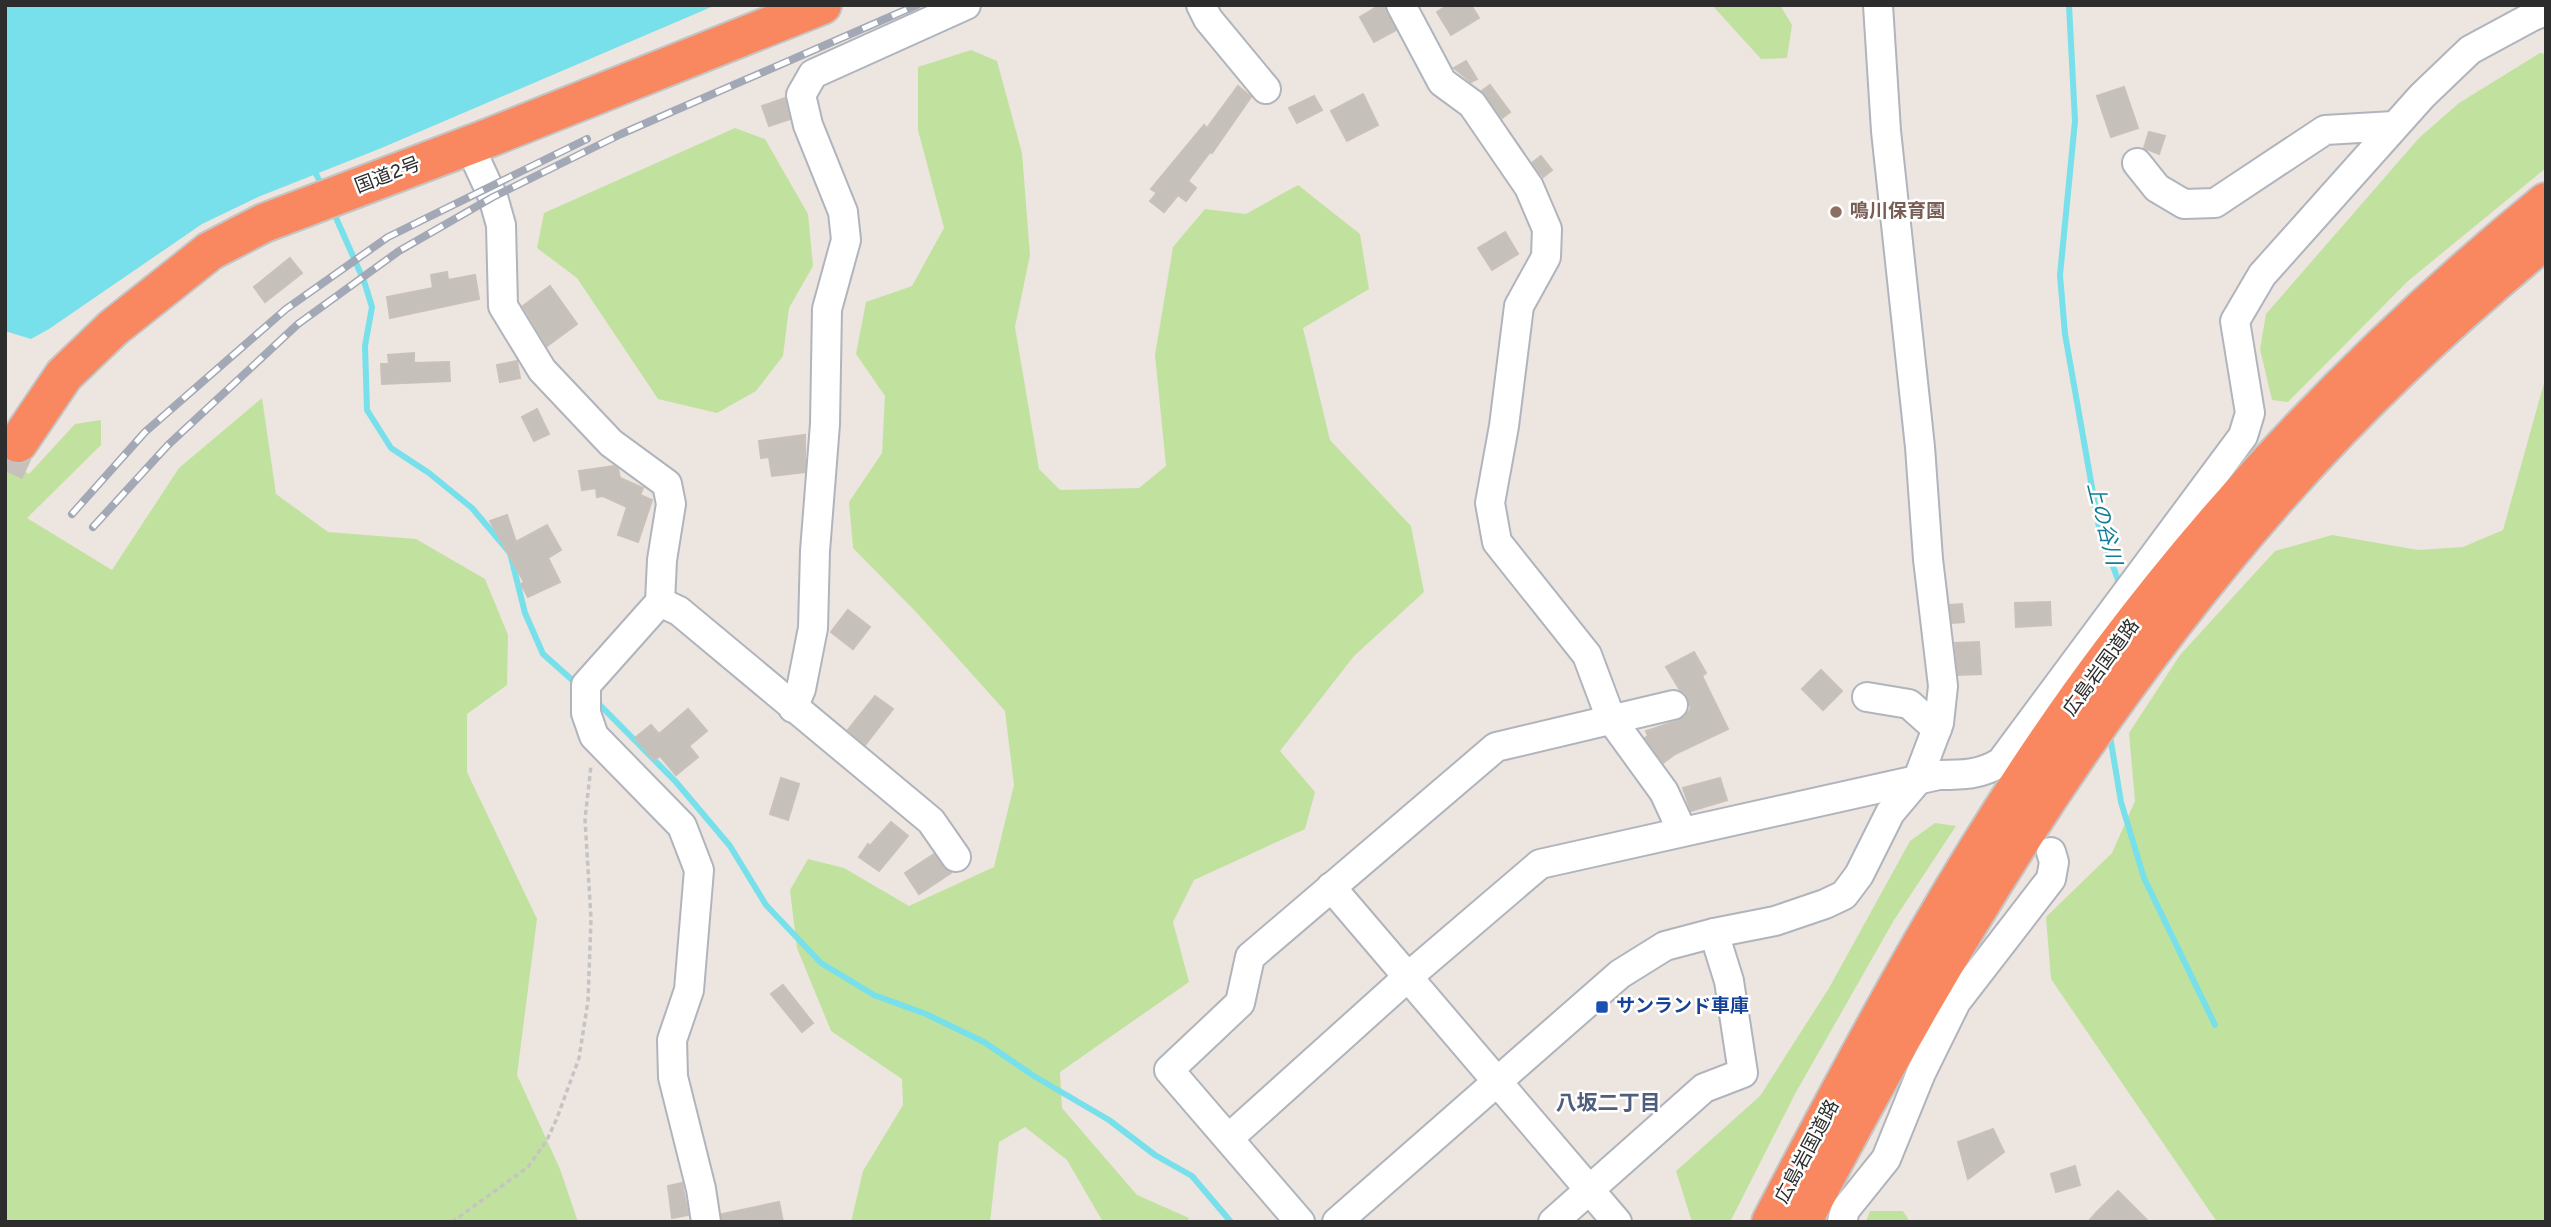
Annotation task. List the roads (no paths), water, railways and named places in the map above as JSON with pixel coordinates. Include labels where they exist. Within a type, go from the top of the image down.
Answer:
[{"type":"highway","name":"国道2号","points":[[18,443],[64,375],[124,319],[210,251],[264,223],[822,5]]},
{"type":"highway","name":"広島岩国道路","points":[[1771,1222],[1864,1044],[1915,954],[2013,796],[2113,650],[2271,458],[2365,362],[2483,253],[2546,202]]},
{"type":"highway","name":"広島岩国道路","points":[[1802,1222],[1986,892],[2084,744],[2136,672],[2203,585],[2303,469],[2385,383],[2501,276],[2546,239]]},
{"type":"street","points":[[793,708],[801,690],[813,628],[815,551],[825,424],[827,309],[846,240],[843,212],[808,125],[801,95],[813,74],[966,5]]},
{"type":"street","points":[[1201,5],[1208,19],[1266,89]]},
{"type":"street","points":[[1401,5],[1441,82],[1472,104],[1530,187],[1547,229],[1546,257],[1519,306],[1504,426],[1490,503],[1497,542],[1587,655],[1611,719],[1664,792],[1682,831]]},
{"type":"street","points":[[1337,1222],[1620,974],[1665,946],[1775,921],[1844,895],[1859,875],[1891,813],[1917,781],[1937,729],[1943,686],[1886,131],[1878,5]]},
{"type":"street","points":[[1228,1138],[1409,976],[1540,864],[1939,775],[1969,775],[1988,771],[2001,762],[2244,436],[2250,413],[2235,321],[2262,275],[2422,96],[2470,50],[2546,11]]},
{"type":"street","points":[[2137,163],[2157,188],[2184,204],[2215,203],[2325,130],[2395,126]]},
{"type":"street","points":[[469,145],[493,197],[501,225],[503,306],[542,370],[611,443],[667,484],[671,504],[662,560],[660,602],[586,685],[586,713],[594,736],[682,826],[699,870],[689,990],[672,1040],[673,1077],[701,1189],[706,1222]]},
{"type":"street","points":[[660,602],[679,611],[930,821],[956,857]]},
{"type":"street","points":[[1867,697],[1909,704],[1937,729]]},
{"type":"street","points":[[1300,1222],[1169,1070],[1240,1003],[1250,957],[1496,747],[1673,705]]},
{"type":"street","points":[[1842,1222],[1845,1210],[1886,1159],[1921,1073],[1956,1002],[2050,879],[2054,862],[2051,852]]},
{"type":"street","points":[[1331,887],[1617,1222]]},
{"type":"street","points":[[1553,1222],[1704,1088],[1743,1073],[1729,981],[1714,933]]},
{"type":"water","points":[[5,5],[716,5],[379,149],[258,197],[202,224],[31,339],[5,331]]},
{"type":"waterway","name":"上の谷川","points":[[2069,5],[2075,121],[2060,275],[2065,334],[2099,527],[2118,580],[2117,589]]},
{"type":"waterway","points":[[316,174],[323,188]]},
{"type":"waterway","points":[[333,211],[364,281],[372,307],[365,346],[367,410],[391,448],[429,473],[472,508],[510,553],[525,613],[543,654],[579,686]]},
{"type":"waterway","points":[[595,700],[676,782],[730,846],[766,905],[821,963],[874,995],[926,1014],[984,1042],[1034,1076],[1109,1120],[1155,1155],[1192,1176],[1231,1222]]},
{"type":"waterway","name":"上の谷川","points":[[2110,736],[2121,802],[2144,878],[2215,1025]]},
{"type":"tunnel","points":[[5,471],[18,443]]},
{"type":"railway","points":[[93,527],[168,445],[298,324],[399,251],[493,197],[621,134],[917,5]]},
{"type":"railway","points":[[72,514],[145,432],[286,309],[388,237],[587,139]]},
{"type":"place","name":"鳴川保育園","points":[[1836,212]]},
{"type":"place","name":"サンランド車庫","points":[[1602,1007]]},
{"type":"district","name":"八坂二丁目","points":[[1608,1104]]}]
